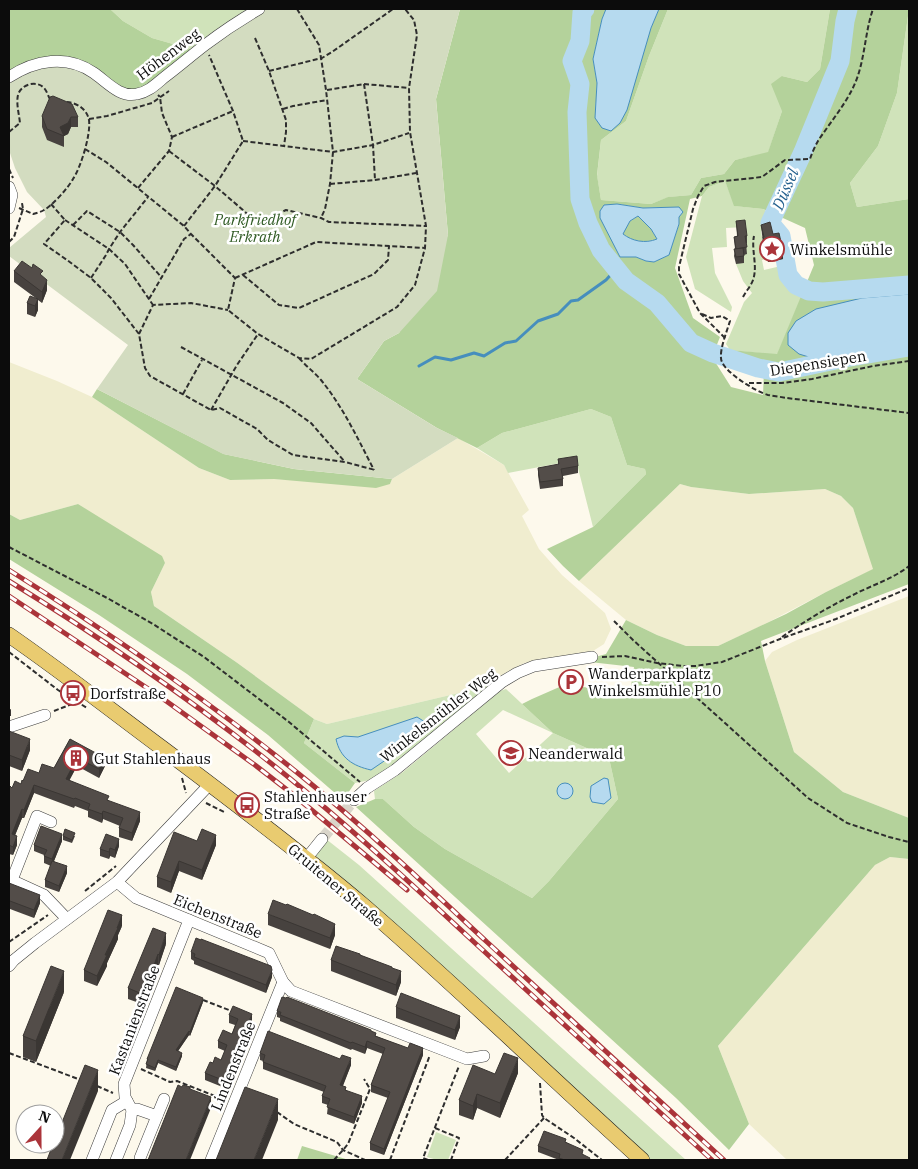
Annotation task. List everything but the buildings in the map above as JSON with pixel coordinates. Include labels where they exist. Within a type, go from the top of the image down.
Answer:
[{"type":"main road","name":"Gruitener Straße","points":[[9,635],[210,784],[365,907],[642,1160]]},
{"type":"street","name":"Höhenweg","points":[[9,77],[41,62],[68,62],[87,68],[117,90],[130,95],[137,94],[150,89],[205,45],[259,9]]},
{"type":"street","points":[[9,187],[12,195],[9,206]]},
{"type":"street","name":"Winkelsmühler Weg","points":[[354,800],[367,788],[395,770],[502,682],[534,666],[592,657]]},
{"type":"street","points":[[9,727],[45,715]]},
{"type":"street","points":[[9,966],[35,943],[117,882],[210,784]]},
{"type":"street","points":[[51,822],[37,816],[10,879],[44,895],[67,919]]},
{"type":"street","points":[[306,859],[322,840]]},
{"type":"street","name":"Eichenstraße","points":[[117,882],[136,898],[269,953],[283,982],[291,991],[462,1057],[484,1056]]},
{"type":"street","name":"Kastanienstraße","points":[[116,1160],[130,1124],[124,1084],[189,920]]},
{"type":"street","name":"Lindenstraße","points":[[211,1160],[283,982]]},
{"type":"street","points":[[140,1158],[164,1099]]},
{"type":"street","points":[[92,1160],[112,1110],[128,1103],[137,1109],[157,1116]]},
{"type":"path","points":[[297,9],[319,45],[326,90],[333,152],[330,184],[325,209],[321,218]]},
{"type":"path","points":[[269,71],[322,58],[392,9]]},
{"type":"path","points":[[299,358],[311,359],[397,307],[415,285],[426,248],[426,226],[410,132],[409,88],[417,35],[414,20],[405,9]]},
{"type":"path","points":[[725,338],[700,313],[679,274],[693,208],[698,196],[704,186],[715,182],[762,177],[785,160],[810,158],[856,81],[873,9]]},
{"type":"path","points":[[255,38],[286,120],[284,146]]},
{"type":"path","points":[[205,45],[243,141]]},
{"type":"path","points":[[9,132],[20,123],[18,95],[23,87],[32,84],[41,86],[46,89],[51,103]]},
{"type":"path","points":[[326,90],[364,84],[409,88]]},
{"type":"path","points":[[364,84],[372,145],[374,180]]},
{"type":"path","points":[[138,188],[169,151],[172,137],[162,112],[160,97],[150,89]]},
{"type":"path","points":[[89,119],[107,116],[152,103],[169,91]]},
{"type":"path","points":[[282,108],[327,100]]},
{"type":"path","points":[[9,206],[33,214],[44,210],[63,193],[74,179],[85,149],[89,119],[84,109],[76,103],[60,103]]},
{"type":"path","points":[[172,137],[232,111]]},
{"type":"path","points":[[243,141],[333,152],[372,145],[410,132]]},
{"type":"path","points":[[184,226],[214,186],[243,141]]},
{"type":"path","points":[[85,149],[106,162],[184,226],[235,278]]},
{"type":"path","points":[[169,151],[258,223],[286,210],[321,218],[329,222],[426,226]]},
{"type":"path","points":[[330,184],[374,180],[417,173]]},
{"type":"path","points":[[91,278],[120,232],[148,197]]},
{"type":"path","points":[[51,204],[65,220],[109,249],[125,264],[153,305]]},
{"type":"path","points":[[73,226],[87,211],[120,232],[162,278]]},
{"type":"path","points":[[65,220],[44,244],[91,278],[111,298],[139,334],[145,368],[150,376],[211,410],[220,408],[257,429],[268,440],[293,455],[345,462],[375,470],[340,407],[320,379],[299,358],[258,334],[228,310],[191,303],[153,305]]},
{"type":"path","points":[[149,299],[184,239],[191,234]]},
{"type":"path","points":[[743,297],[754,279],[754,236]]},
{"type":"path","points":[[235,278],[316,242],[426,248]]},
{"type":"path","points":[[243,274],[279,305],[300,308],[374,274],[388,260],[389,246]]},
{"type":"path","points":[[228,310],[235,278]]},
{"type":"path","points":[[139,334],[153,305]]},
{"type":"path","points":[[700,313],[711,318],[722,316],[730,321],[720,358],[722,364],[734,376],[754,389],[768,395],[909,413]]},
{"type":"path","points":[[211,410],[237,365],[258,334]]},
{"type":"path","points":[[181,347],[283,403],[311,423],[345,462]]},
{"type":"path","points":[[183,394],[202,360]]},
{"type":"path","name":"Diepensiepen","points":[[747,384],[790,382],[909,361]]},
{"type":"path","points":[[9,547],[109,599],[153,624],[204,657],[289,722],[367,788]]},
{"type":"path","points":[[780,639],[806,620],[853,594],[902,572],[909,566]]},
{"type":"path","points":[[592,657],[625,656],[683,666],[722,662],[909,588]]},
{"type":"path","points":[[614,621],[808,798],[848,823],[909,842]]},
{"type":"path","points":[[45,715],[77,702]]},
{"type":"path","points":[[9,942],[57,908]]},
{"type":"path","points":[[198,997],[240,1014]]},
{"type":"path","points":[[390,1160],[433,1046]]},
{"type":"path","points":[[9,1053],[80,1080]]},
{"type":"path","points":[[428,1160],[423,1158],[462,1057]]},
{"type":"path","points":[[131,1065],[170,1082],[177,1081],[234,1103]]},
{"type":"path","points":[[334,1160],[348,1144],[370,1089],[364,1079]]},
{"type":"path","points":[[540,1080],[542,1115],[544,1118],[602,1160]]},
{"type":"path","points":[[89,1084],[128,1103]]},
{"type":"path","points":[[275,1111],[294,1124],[337,1142],[344,1150],[365,1160]]},
{"type":"path","points":[[505,1160],[544,1118]]},
{"type":"path","points":[[435,1128],[459,1138],[451,1160]]},
{"type":"shaded area","points":[[9,362],[92,397],[199,468],[230,480],[274,479],[390,484],[392,479],[458,438],[504,465],[529,510],[522,516],[539,549],[562,575],[605,613],[611,629],[604,644],[593,651],[524,663],[476,689],[327,724],[314,719],[236,662],[154,606],[151,592],[165,563],[78,504],[20,520],[9,514]]},
{"type":"shaded area","points":[[680,484],[749,494],[825,489],[841,496],[853,508],[874,569],[718,646],[686,646],[657,635],[626,620],[579,581]]},
{"type":"shaded area","points":[[909,596],[909,818],[843,792],[794,752],[765,661],[772,652],[797,640]]},
{"type":"shaded area","points":[[890,857],[909,859],[909,1160],[787,1160],[749,1124],[718,1046],[875,865]]},
{"type":"green space","points":[[9,9],[110,9],[123,21],[152,38],[194,50],[150,84],[136,90],[9,74]]},
{"type":"green space","points":[[110,9],[251,9],[194,50],[152,38],[123,21]]},
{"type":"green space","name":"Parkfriedhof Erkrath","points":[[263,9],[460,9],[436,99],[448,235],[437,291],[399,333],[384,341],[357,379],[437,428],[458,438],[392,479],[294,469],[223,454],[97,389],[128,345],[9,256],[9,248],[46,217],[44,210],[27,192],[15,168],[9,150],[9,80],[24,72],[67,64],[130,99]]},
{"type":"green space","points":[[460,9],[606,9],[593,59],[597,83],[595,118],[651,28],[659,9],[668,9],[626,121],[601,140],[597,175],[601,200],[651,204],[668,197],[691,195],[701,178],[724,174],[735,160],[768,152],[782,111],[771,84],[782,76],[807,82],[820,69],[830,9],[909,9],[897,93],[878,146],[850,183],[857,207],[909,199],[909,294],[862,298],[878,346],[909,342],[909,584],[761,641],[765,661],[794,752],[843,792],[909,818],[909,859],[890,857],[875,865],[718,1046],[749,1124],[729,1150],[676,1098],[356,807],[375,799],[383,799],[414,827],[445,849],[532,898],[549,881],[618,799],[609,758],[553,733],[522,704],[564,685],[630,692],[634,667],[581,661],[606,654],[626,620],[686,646],[718,646],[786,614],[873,569],[853,508],[841,496],[825,489],[749,494],[680,484],[579,581],[547,549],[593,527],[646,474],[645,469],[627,465],[611,417],[591,409],[502,433],[477,448],[437,428],[357,379],[384,341],[399,333],[448,235],[436,99]],"holes":[[[725,181],[734,206],[763,209],[805,228],[814,265],[777,354],[730,350],[726,360],[764,370],[763,395],[731,387],[712,357],[720,337],[693,318],[675,268],[690,199],[702,196],[709,187]],[[617,204],[643,208],[679,207],[679,224],[669,255],[654,262],[636,257],[600,211],[604,206]]]},
{"type":"green space","points":[[668,9],[830,9],[820,69],[807,82],[782,76],[782,111],[768,153],[735,160],[724,174],[701,178],[691,195],[669,197],[651,204],[601,200],[597,176],[601,140],[626,121]]},
{"type":"green space","points":[[909,9],[909,199],[857,207],[850,183],[878,146],[897,93]]},
{"type":"green space","points":[[725,181],[735,206],[763,209],[770,213],[761,232],[767,259],[762,260],[764,270],[781,266],[789,282],[803,293],[777,355],[730,350],[726,344],[744,302],[752,293],[743,281],[736,264],[743,255],[745,243],[747,243],[745,227],[726,228],[727,247],[712,248],[715,273],[732,307],[731,312],[695,289],[686,257],[702,196],[709,187]]},
{"type":"green space","points":[[638,216],[651,229],[657,239],[639,241],[622,233],[630,221]]},
{"type":"green space","points":[[97,389],[224,454],[294,469],[392,479],[390,484],[376,488],[274,479],[230,480],[199,468],[92,397]]},
{"type":"green space","points":[[591,409],[611,417],[627,465],[645,469],[646,474],[593,527],[576,460],[508,473],[504,465],[477,448],[502,433]]},
{"type":"green space","points":[[78,504],[162,556],[165,563],[151,592],[154,606],[236,662],[314,719],[304,743],[355,783],[343,800],[268,735],[187,674],[99,615],[9,559],[9,514],[20,520]]},
{"type":"green space","points":[[488,682],[490,684],[423,742],[376,779],[355,783],[304,743],[314,719],[327,724],[476,689]]},
{"type":"green space","points":[[506,689],[553,733],[609,758],[618,799],[549,881],[532,898],[445,849],[414,827],[383,799],[375,799],[374,791],[403,772],[500,691]],"holes":[[[503,710],[553,733],[509,773],[476,734]]]},
{"type":"green space","points":[[326,839],[359,865],[686,1160],[650,1160],[558,1074],[314,854]]},
{"type":"green space","points":[[436,1132],[456,1140],[448,1160],[437,1160],[427,1157]]},
{"type":"green space","points":[[302,1146],[349,1160],[297,1160]]},
{"type":"water","points":[[606,9],[659,9],[651,28],[627,110],[620,123],[611,131],[602,128],[595,118],[597,83],[593,59]]},
{"type":"water","points":[[617,204],[643,208],[679,207],[683,212],[679,217],[679,224],[669,255],[654,262],[636,257],[620,257],[600,218],[600,211],[604,205]],"holes":[[[638,216],[651,229],[657,239],[639,241],[623,234],[630,221]]]},
{"type":"water","points":[[909,294],[909,342],[812,358],[799,354],[788,345],[788,333],[796,321],[816,309],[862,298]]},
{"type":"water","points":[[417,717],[425,722],[421,728],[394,744],[393,755],[371,770],[358,766],[348,760],[338,746],[336,739],[344,736],[358,737]]},
{"type":"water","points":[[604,778],[608,779],[611,798],[604,804],[592,802],[590,797],[591,786]]},
{"type":"water","points":[[565,783],[573,791],[565,799],[557,791]]},
{"type":"waterway","points":[[585,9],[582,12],[580,41],[572,61],[580,84],[577,112],[580,199],[588,223],[601,250],[626,281],[657,303],[691,343],[713,353],[758,368],[779,372],[909,347]]},
{"type":"waterway","name":"Düssel","points":[[848,9],[840,61],[803,152],[770,223],[781,236],[788,275],[796,285],[809,291],[823,292],[909,285]]},
{"type":"waterway","points":[[419,366],[435,357],[451,360],[474,353],[484,356],[505,343],[516,341],[538,321],[558,314],[571,301],[578,300],[606,280],[616,269]]},
{"type":"tunnel","points":[[322,839],[354,800]]},
{"type":"railway","points":[[9,570],[87,620],[200,698],[310,783],[400,861],[724,1160]]},
{"type":"railway","points":[[9,581],[85,629],[160,680],[269,761],[391,865],[712,1160]]},
{"type":"railway","points":[[9,596],[162,698],[255,765],[407,890]]},
{"type":"place","name":"Winkelsmühle","points":[[772,249]]},
{"type":"place","name":"Wanderparkplatz Winkelsmühle P10","points":[[571,682]]},
{"type":"place","name":"Dorfstraße","points":[[73,693]]},
{"type":"place","name":"Neanderwald","points":[[511,753]]},
{"type":"place","name":"Gut Stahlenhaus","points":[[76,758]]},
{"type":"place","name":"Stahlenhauser Straße","points":[[247,805]]}]
